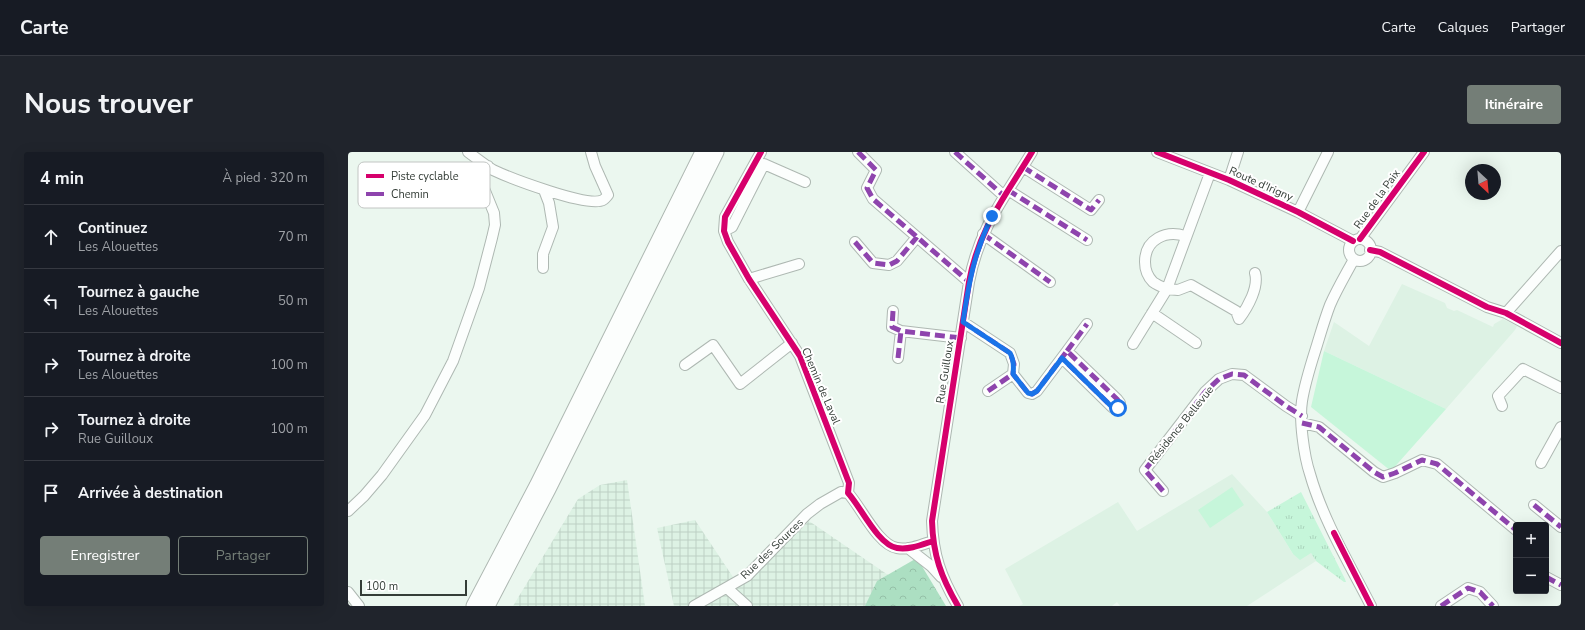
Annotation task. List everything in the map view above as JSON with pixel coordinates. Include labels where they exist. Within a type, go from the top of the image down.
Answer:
[{"type":"highway","points":[[474,606],[540,479],[703,152]]},
{"type":"highway","points":[[487,606],[555,476],[716,152]]},
{"type":"street","points":[[468,152],[482,162]]},
{"type":"street","points":[[490,168],[544,190],[578,199],[604,200],[608,195],[595,166],[591,152]]},
{"type":"street","points":[[724,231],[725,217],[761,152]]},
{"type":"street","points":[[858,152],[876,170],[867,188],[873,199],[969,282]]},
{"type":"street","points":[[955,152],[1006,193],[1087,240]]},
{"type":"street","name":"Rue Guilloux","points":[[958,606],[944,581],[936,556],[933,542],[932,521],[969,282],[983,234],[1006,193],[1032,152]]},
{"type":"street","name":"Route d'Irigny","points":[[1157,152],[1229,180],[1357,240]]},
{"type":"street","points":[[1229,180],[1238,152]]},
{"type":"street","points":[[1298,212],[1328,152]]},
{"type":"street","name":"Rue de la Paix","points":[[1357,240],[1424,152]]},
{"type":"street","points":[[724,231],[732,227],[764,164],[805,182]]},
{"type":"street","points":[[1023,167],[1091,210],[1099,200]]},
{"type":"street","points":[[1133,344],[1167,289],[1185,236],[1210,173]]},
{"type":"street","points":[[543,268],[543,254],[553,226],[549,203],[544,190]]},
{"type":"street","points":[[348,510],[364,496],[382,475],[425,415],[453,361],[479,288],[495,225],[494,213],[490,203]]},
{"type":"street","name":"Chemin de Laval","points":[[724,231],[728,242],[749,279],[800,356],[849,483],[848,493]]},
{"type":"street","points":[[1185,236],[1173,233],[1162,236],[1152,243],[1147,252],[1145,264],[1149,277],[1156,284],[1167,289],[1178,290],[1191,285],[1236,311],[1240,319],[1246,310],[1257,281],[1255,273]]},
{"type":"street","points":[[983,234],[1050,282]]},
{"type":"street","points":[[856,242],[873,263],[888,265],[897,260],[917,237]]},
{"type":"street","points":[[1357,240],[1367,242],[1370,250],[1369,254],[1364,259],[1354,259],[1349,247],[1357,240]]},
{"type":"street","points":[[1370,250],[1380,252],[1487,307],[1506,313],[1561,343]]},
{"type":"street","points":[[1506,313],[1561,251]]},
{"type":"street","points":[[1354,259],[1330,306],[1309,370],[1302,402],[1302,419],[1309,472],[1316,492],[1327,520],[1372,606]]},
{"type":"street","points":[[749,279],[799,264]]},
{"type":"street","points":[[892,311],[892,326],[900,331],[961,338]]},
{"type":"street","points":[[1152,313],[1196,343]]},
{"type":"street","points":[[963,322],[1010,353],[1014,364],[1013,374],[1028,393],[1032,394],[1037,391],[1087,324]]},
{"type":"street","points":[[898,358],[900,331]]},
{"type":"street","points":[[685,364],[713,345],[740,384],[792,343]]},
{"type":"street","points":[[1064,354],[1117,398],[1120,406],[1115,408],[1112,407],[1064,354]]},
{"type":"street","points":[[1502,406],[1498,396],[1523,369],[1561,388]]},
{"type":"street","points":[[988,391],[1013,374]]},
{"type":"street","name":"Résidence Bellevue","points":[[1163,491],[1145,470],[1205,392],[1219,379],[1232,374],[1244,375],[1302,419],[1319,427],[1382,477],[1395,473],[1422,460],[1436,464],[1513,528]]},
{"type":"street","points":[[1541,463],[1561,427]]},
{"type":"street","name":"Rue des Sources","points":[[694,606],[752,572],[813,509],[841,492],[848,493]]},
{"type":"street","points":[[848,493],[856,500],[884,542],[894,548],[918,547],[933,542]]},
{"type":"street","points":[[1534,505],[1561,527]]},
{"type":"street","points":[[908,548],[931,566],[944,581]]},
{"type":"street","points":[[1549,579],[1561,585]]},
{"type":"street","points":[[727,588],[747,606]]},
{"type":"street","points":[[1441,606],[1468,588],[1480,592],[1493,606]]},
{"type":"street","points":[[348,592],[359,606]]},
{"type":"shaded area","points":[[1402,284],[1445,303],[1447,308],[1454,311],[1457,310],[1493,327],[1494,324],[1503,319],[1517,326],[1446,409],[1324,351],[1334,322],[1369,346]]},
{"type":"shaded area","points":[[1232,474],[1267,512],[1293,554],[1311,553],[1316,561],[1247,606],[1120,606],[1117,602],[1112,606],[1019,606],[1023,604],[1005,569],[1118,502],[1137,531]]},
{"type":"shaded area","points":[[627,480],[645,606],[513,606],[578,499],[600,485]]},
{"type":"shaded area","points":[[695,520],[739,586],[752,578],[809,521],[894,579],[910,606],[674,606],[657,528]]},
{"type":"green space","points":[[1324,351],[1446,409],[1391,471],[1311,407]]},
{"type":"green space","points":[[1232,487],[1244,505],[1210,528],[1198,510]]},
{"type":"green space","points":[[1301,492],[1346,582],[1316,561],[1311,553],[1300,560],[1293,554],[1267,512]]},
{"type":"green space","points":[[917,558],[946,606],[865,606],[877,581]]},
{"type":"marked path","points":[[858,152],[876,170],[867,188],[873,199],[969,282]]},
{"type":"marked path","points":[[955,152],[1004,196]]},
{"type":"marked path","points":[[1023,167],[1091,210],[1099,200]]},
{"type":"marked path","points":[[1008,190],[1087,240]]},
{"type":"marked path","points":[[983,234],[1050,282]]},
{"type":"marked path","points":[[855,242],[873,263],[889,265],[897,261],[917,237]]},
{"type":"marked path","points":[[893,311],[892,327],[901,331],[961,338]]},
{"type":"marked path","points":[[963,322],[1010,353],[1014,364],[1013,374],[1028,393],[1032,394],[1037,391],[1067,351],[1117,399],[1120,406],[1115,409],[1112,407],[1062,358]]},
{"type":"marked path","points":[[1067,351],[1087,324]]},
{"type":"marked path","points":[[898,358],[901,331]]},
{"type":"marked path","points":[[988,391],[1013,374]]},
{"type":"marked path","points":[[1163,491],[1145,470],[1205,392],[1219,379],[1232,374],[1244,375],[1302,416]]},
{"type":"marked path","points":[[1302,423],[1319,427],[1374,472],[1383,477],[1422,460],[1437,464],[1513,527]]},
{"type":"marked path","points":[[1534,505],[1561,527]]},
{"type":"marked path","points":[[1549,579],[1561,585]]},
{"type":"marked path","points":[[1441,606],[1468,588],[1480,592],[1493,606]]},
{"type":"cycle path","points":[[761,152],[725,217],[724,231],[728,242],[749,279],[800,356],[849,483],[848,493],[870,525],[883,540],[890,545],[897,548],[906,548],[915,547],[933,541]]},
{"type":"cycle path","points":[[958,606],[939,565],[934,545],[932,521],[969,282],[973,263],[986,229],[1032,152]]},
{"type":"cycle path","points":[[1157,152],[1229,180],[1298,212],[1353,241]]},
{"type":"cycle path","points":[[1360,239],[1424,152]]},
{"type":"cycle path","points":[[1370,250],[1380,252],[1487,307],[1506,313],[1561,343]]},
{"type":"cycle path","points":[[1334,533],[1371,606]]},
{"type":"route","points":[[992,216],[983,234],[972,268],[963,322],[1010,353],[1014,364],[1013,374],[1028,393],[1032,394],[1037,391],[1062,358],[1112,407],[1118,408]]}]
